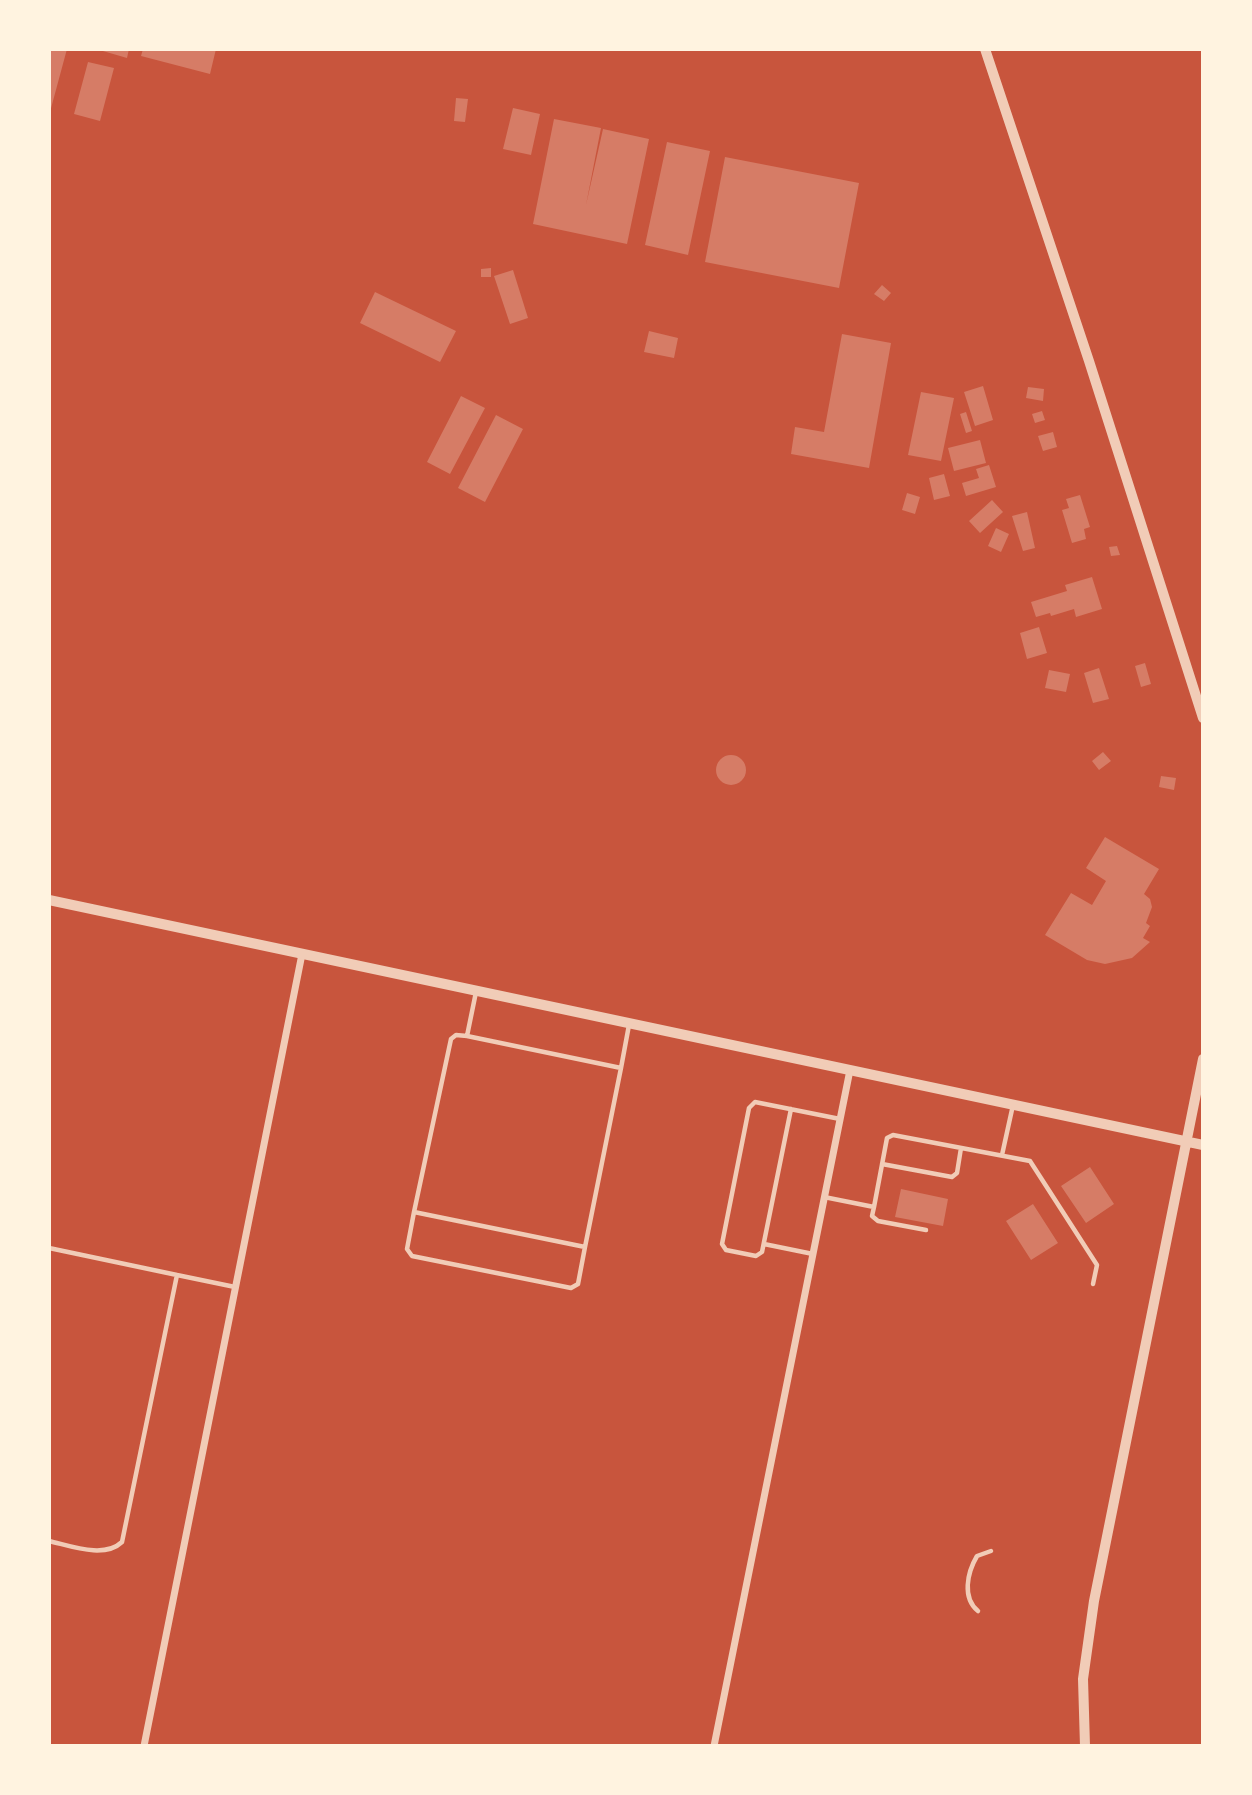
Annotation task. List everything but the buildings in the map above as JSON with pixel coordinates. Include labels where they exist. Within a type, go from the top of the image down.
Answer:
[{"type":"street","points":[[985,49],[1202,711]]},
{"type":"street","points":[[49,900],[1203,1145]]},
{"type":"street","points":[[144,1746],[302,954]]},
{"type":"street","points":[[1084,1746],[1082,1707],[1088,1637],[1203,1059]]},
{"type":"street","points":[[713,1746],[850,1070]]},
{"type":"lane","points":[[467,1036],[476,991]]},
{"type":"lane","points":[[621,1068],[467,1036],[457,1035],[451,1039],[407,1249],[412,1256],[570,1288],[578,1284],[630,1024]]},
{"type":"lane","points":[[791,1109],[762,1252],[756,1256],[726,1250],[722,1244],[749,1108],[755,1102],[791,1109],[840,1119]]},
{"type":"lane","points":[[1002,1156],[1013,1105]]},
{"type":"lane","points":[[926,1230],[878,1221],[872,1216],[887,1138],[893,1135],[1030,1161],[1097,1265],[1093,1284]]},
{"type":"lane","points":[[882,1164],[952,1177],[957,1173],[961,1148]]},
{"type":"lane","points":[[824,1198],[874,1207]]},
{"type":"lane","points":[[414,1212],[585,1247]]},
{"type":"lane","points":[[764,1244],[813,1254]]},
{"type":"lane","points":[[49,1248],[236,1287]]},
{"type":"lane","points":[[49,1541],[102,1551],[114,1549],[122,1542],[177,1275]]},
{"type":"lane","points":[[978,1611],[967,1595],[972,1570],[977,1556],[991,1551]]}]
